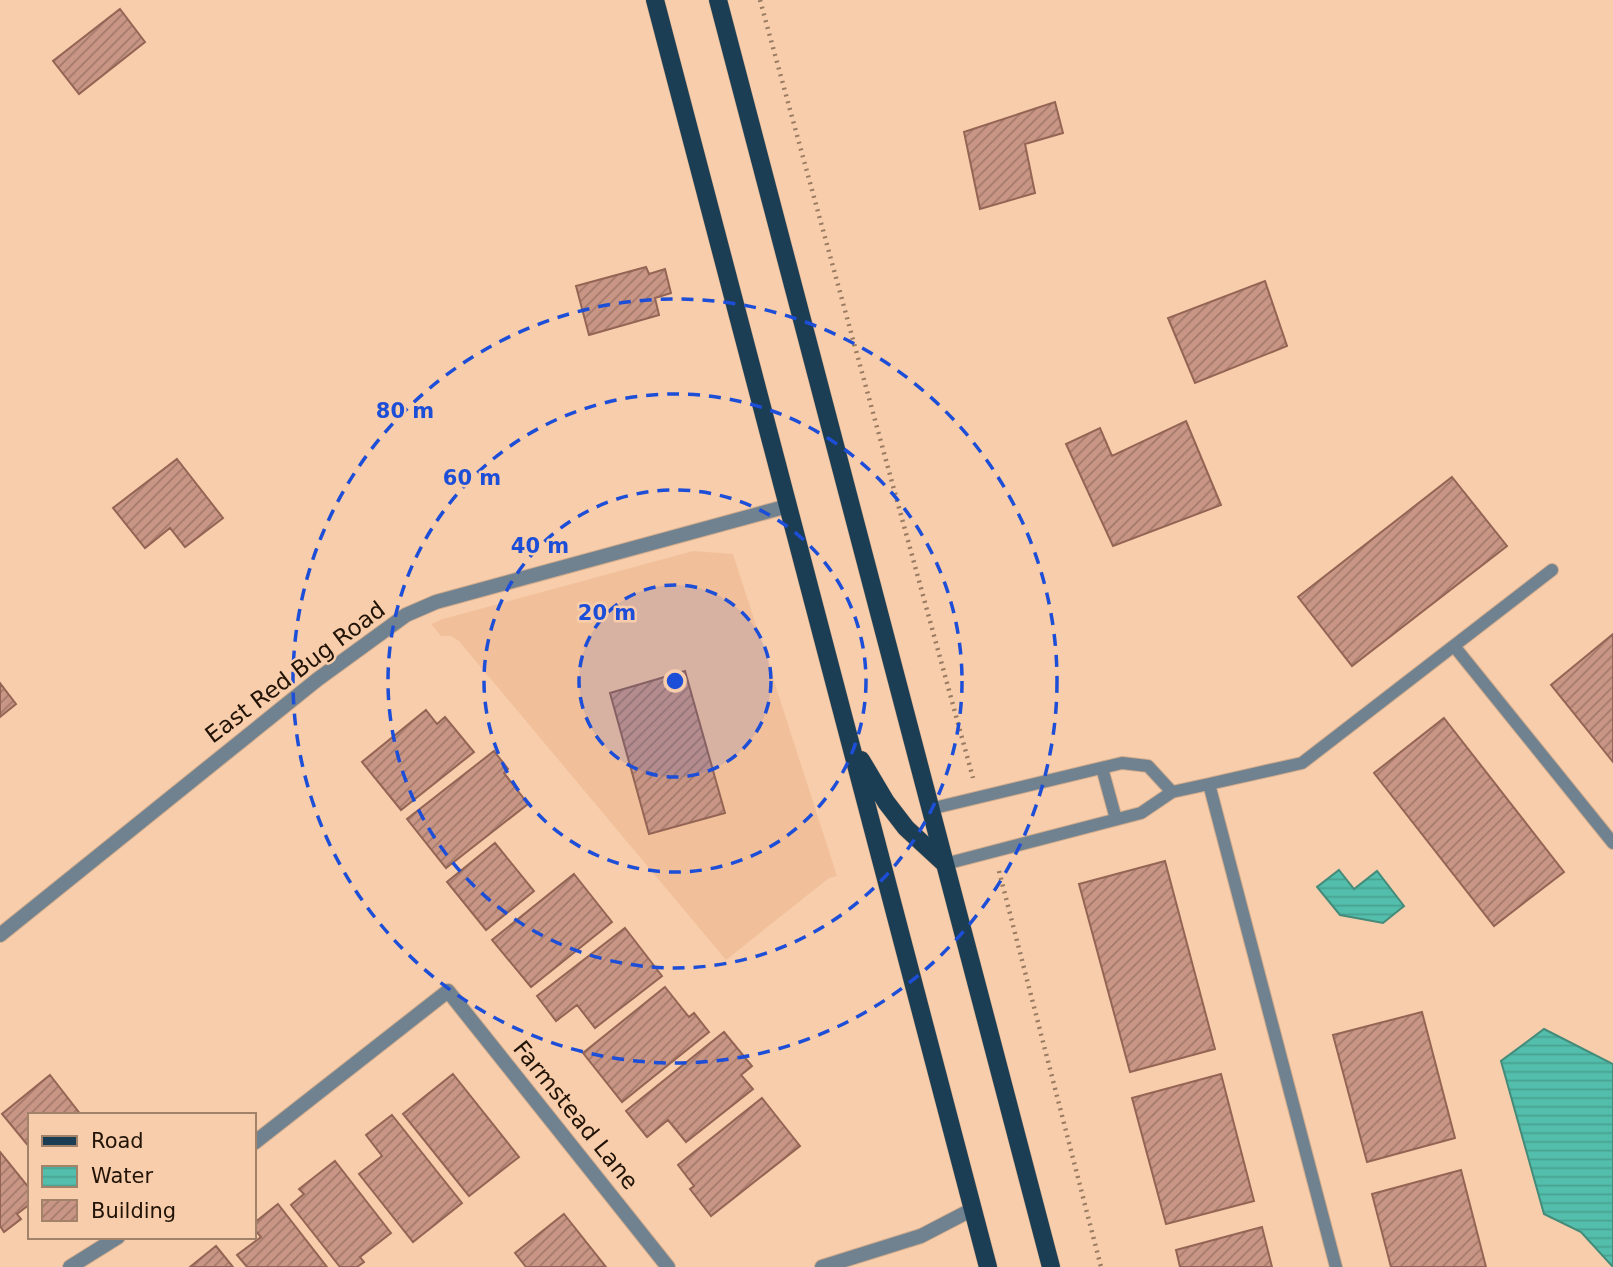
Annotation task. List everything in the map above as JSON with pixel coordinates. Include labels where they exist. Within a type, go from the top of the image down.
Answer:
[{"type":"main road","points":[[655,0],[988,1267]]},
{"type":"main road","points":[[718,0],[1051,1267]]},
{"type":"main road","points":[[850,742],[886,802],[906,828],[945,864]]},
{"type":"street","name":"East Red Bug Road","points":[[0,935],[318,679],[407,615],[436,602],[788,506]]},
{"type":"street","name":"Farmstead Lane","points":[[256,1141],[448,991],[668,1267]]},
{"type":"street","points":[[822,1267],[920,1236],[973,1209]]},
{"type":"street","points":[[70,1267],[115,1239]]},
{"type":"lane","points":[[945,864],[1141,813],[1172,792],[1302,763],[1552,570]]},
{"type":"lane","points":[[1454,646],[1613,843]]},
{"type":"lane","points":[[930,808],[1122,764],[1148,766],[1172,792]]},
{"type":"lane","points":[[1102,768],[1116,819]]},
{"type":"lane","points":[[1209,784],[1336,1267]]},
{"type":"path","points":[[760,0],[974,779]]},
{"type":"path","points":[[1000,876],[1101,1267]]},
{"type":"shaded area","points":[[693,551],[733,554],[837,876],[829,878],[726,960],[459,641],[451,636],[441,636],[431,624]]},
{"type":"water","points":[[1339,870],[1354,889],[1377,871],[1404,906],[1383,923],[1340,915],[1317,887]]},
{"type":"water","points":[[1544,1029],[1613,1064],[1613,1267],[1581,1232],[1544,1214],[1501,1061]]},
{"type":"building","points":[[120,9],[145,42],[79,94],[53,61]]},
{"type":"building","points":[[1055,102],[1063,133],[1025,144],[1035,193],[980,209],[964,132]]},
{"type":"building","points":[[646,267],[649,274],[665,269],[671,293],[655,298],[659,315],[589,335],[576,286]]},
{"type":"building","points":[[1265,281],[1287,346],[1195,383],[1168,318]]},
{"type":"building","points":[[1186,421],[1221,505],[1113,546],[1066,444],[1100,428],[1112,456]]},
{"type":"building","points":[[177,459],[223,518],[185,547],[170,528],[145,548],[113,508]]},
{"type":"building","points":[[1452,477],[1507,546],[1352,666],[1298,597]]},
{"type":"building","points":[[1613,634],[1613,762],[1551,685]]},
{"type":"building","points":[[685,671],[725,813],[649,834],[610,693]]},
{"type":"building","points":[[0,683],[16,704],[0,717]]},
{"type":"building","points":[[426,710],[437,724],[445,717],[474,752],[401,810],[362,762]]},
{"type":"building","points":[[1444,718],[1564,872],[1494,926],[1374,773]]},
{"type":"building","points":[[494,751],[508,769],[504,773],[528,804],[446,868],[407,819]]},
{"type":"building","points":[[495,843],[534,891],[486,930],[447,882]]},
{"type":"building","points":[[1165,861],[1215,1049],[1130,1072],[1079,884]]},
{"type":"building","points":[[574,874],[612,922],[531,987],[492,940]]},
{"type":"building","points":[[625,928],[662,976],[595,1028],[577,1005],[556,1021],[537,996]]},
{"type":"building","points":[[665,987],[689,1017],[694,1013],[709,1032],[622,1102],[583,1053]]},
{"type":"building","points":[[1422,1012],[1455,1138],[1367,1162],[1333,1035]]},
{"type":"building","points":[[724,1032],[752,1066],[741,1075],[753,1089],[686,1142],[668,1120],[647,1137],[626,1111]]},
{"type":"building","points":[[453,1074],[519,1157],[469,1196],[403,1114]]},
{"type":"building","points":[[1221,1074],[1254,1201],[1166,1224],[1132,1098]]},
{"type":"building","points":[[50,1075],[79,1113],[28,1113],[28,1146],[2,1114]]},
{"type":"building","points":[[762,1098],[800,1146],[711,1216],[690,1189],[694,1186],[678,1165]]},
{"type":"building","points":[[392,1115],[462,1203],[413,1242],[359,1174],[382,1156],[366,1135]]},
{"type":"building","points":[[0,1152],[28,1187],[28,1206],[17,1214],[21,1219],[4,1232],[0,1226]]},
{"type":"building","points":[[335,1161],[391,1233],[360,1257],[364,1262],[357,1267],[340,1267],[291,1205],[304,1194],[299,1189]]},
{"type":"building","points":[[1461,1170],[1486,1267],[1391,1267],[1372,1194]]},
{"type":"building","points":[[278,1204],[327,1267],[247,1267],[237,1255],[261,1237],[256,1231],[256,1221]]},
{"type":"building","points":[[564,1214],[606,1267],[526,1267],[515,1253]]},
{"type":"building","points":[[1262,1227],[1272,1267],[1180,1267],[1176,1250]]},
{"type":"building","points":[[216,1246],[233,1267],[190,1267]]}]
